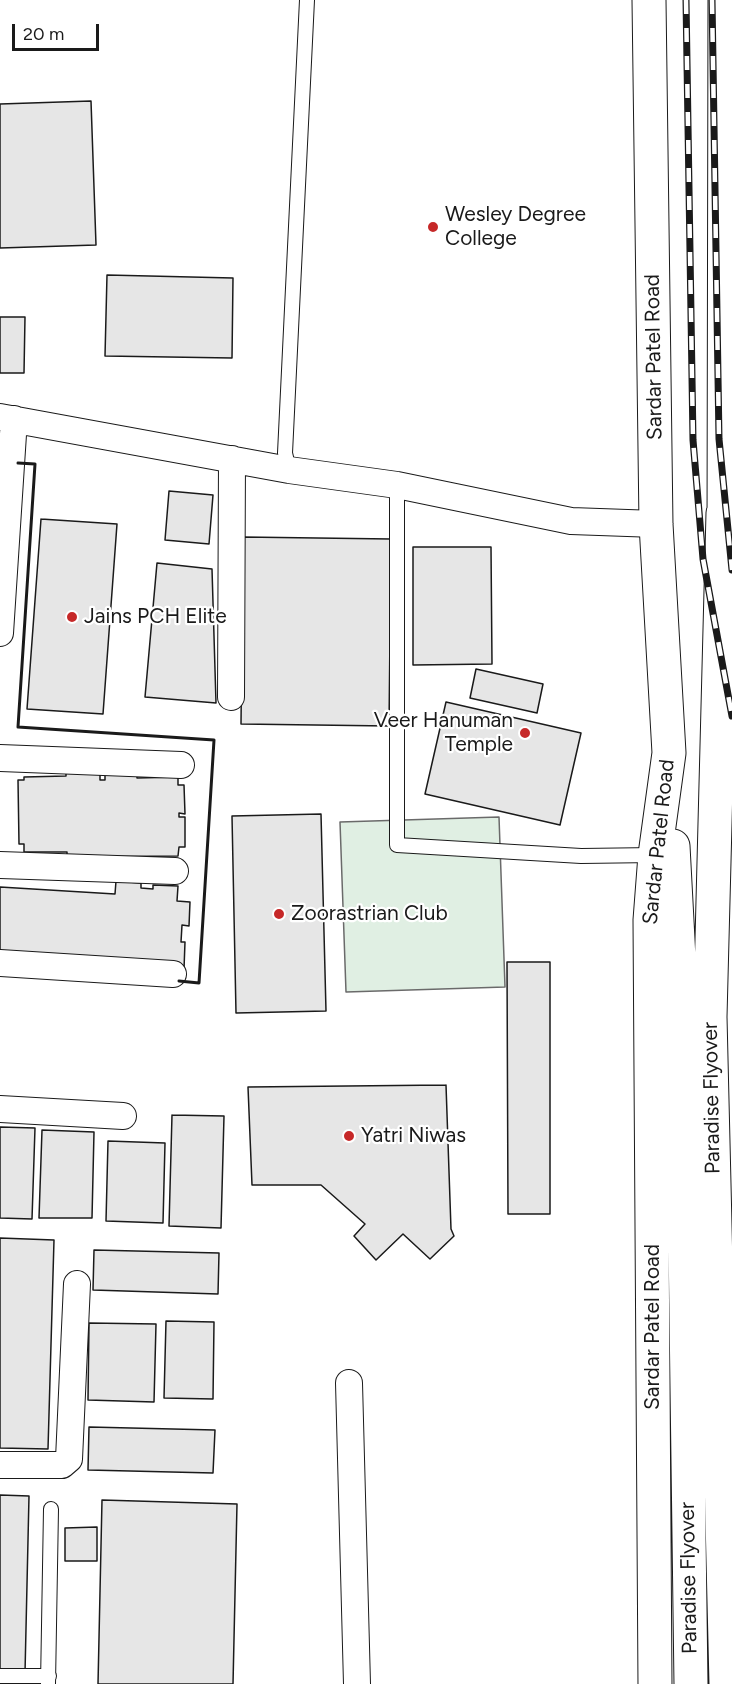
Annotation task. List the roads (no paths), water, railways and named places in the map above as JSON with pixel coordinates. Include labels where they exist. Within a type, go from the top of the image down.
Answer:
[{"type":"main road","name":"Sardar Patel Road","points":[[649,0],[656,524],[669,753],[655,855],[650,920],[654,1684]]},
{"type":"main road","points":[[725,0],[723,513],[732,664]]},
{"type":"main road","name":"Paradise Flyover","points":[[691,1684],[696,1016],[723,513]]},
{"type":"main road","name":"Paradise Flyover","points":[[669,753],[696,1016],[726,1684]]},
{"type":"street","points":[[0,633],[7,418],[290,470],[397,485],[571,521],[656,524]]},
{"type":"street","points":[[231,697],[232,459]]},
{"type":"street","points":[[0,758],[181,765]]},
{"type":"street","points":[[0,865],[175,871]]},
{"type":"street","points":[[0,963],[173,974]]},
{"type":"street","points":[[0,1109],[123,1116]]},
{"type":"street","points":[[0,1465],[62,1465],[69,1459],[78,1284]]},
{"type":"street","points":[[349,1383],[357,1684]]},
{"type":"lane","points":[[290,470],[285,453],[307,0]]},
{"type":"lane","points":[[397,485],[397,844],[581,856],[655,855]]},
{"type":"lane","points":[[0,1676],[49,1680],[51,1509]]},
{"type":"railway","points":[[686,0],[693,440],[703,559],[732,716]]},
{"type":"railway","points":[[712,0],[719,439],[732,570]]},
{"type":"place","name":"Wesley Degree College","points":[[433,227]]},
{"type":"place","name":"Jains PCH Elite","points":[[72,617]]},
{"type":"place","name":"Veer Hanuman Temple","points":[[525,733]]},
{"type":"place","name":"Zoorastrian Club","points":[[279,914]]},
{"type":"place","name":"Yatri Niwas","points":[[349,1136]]}]
